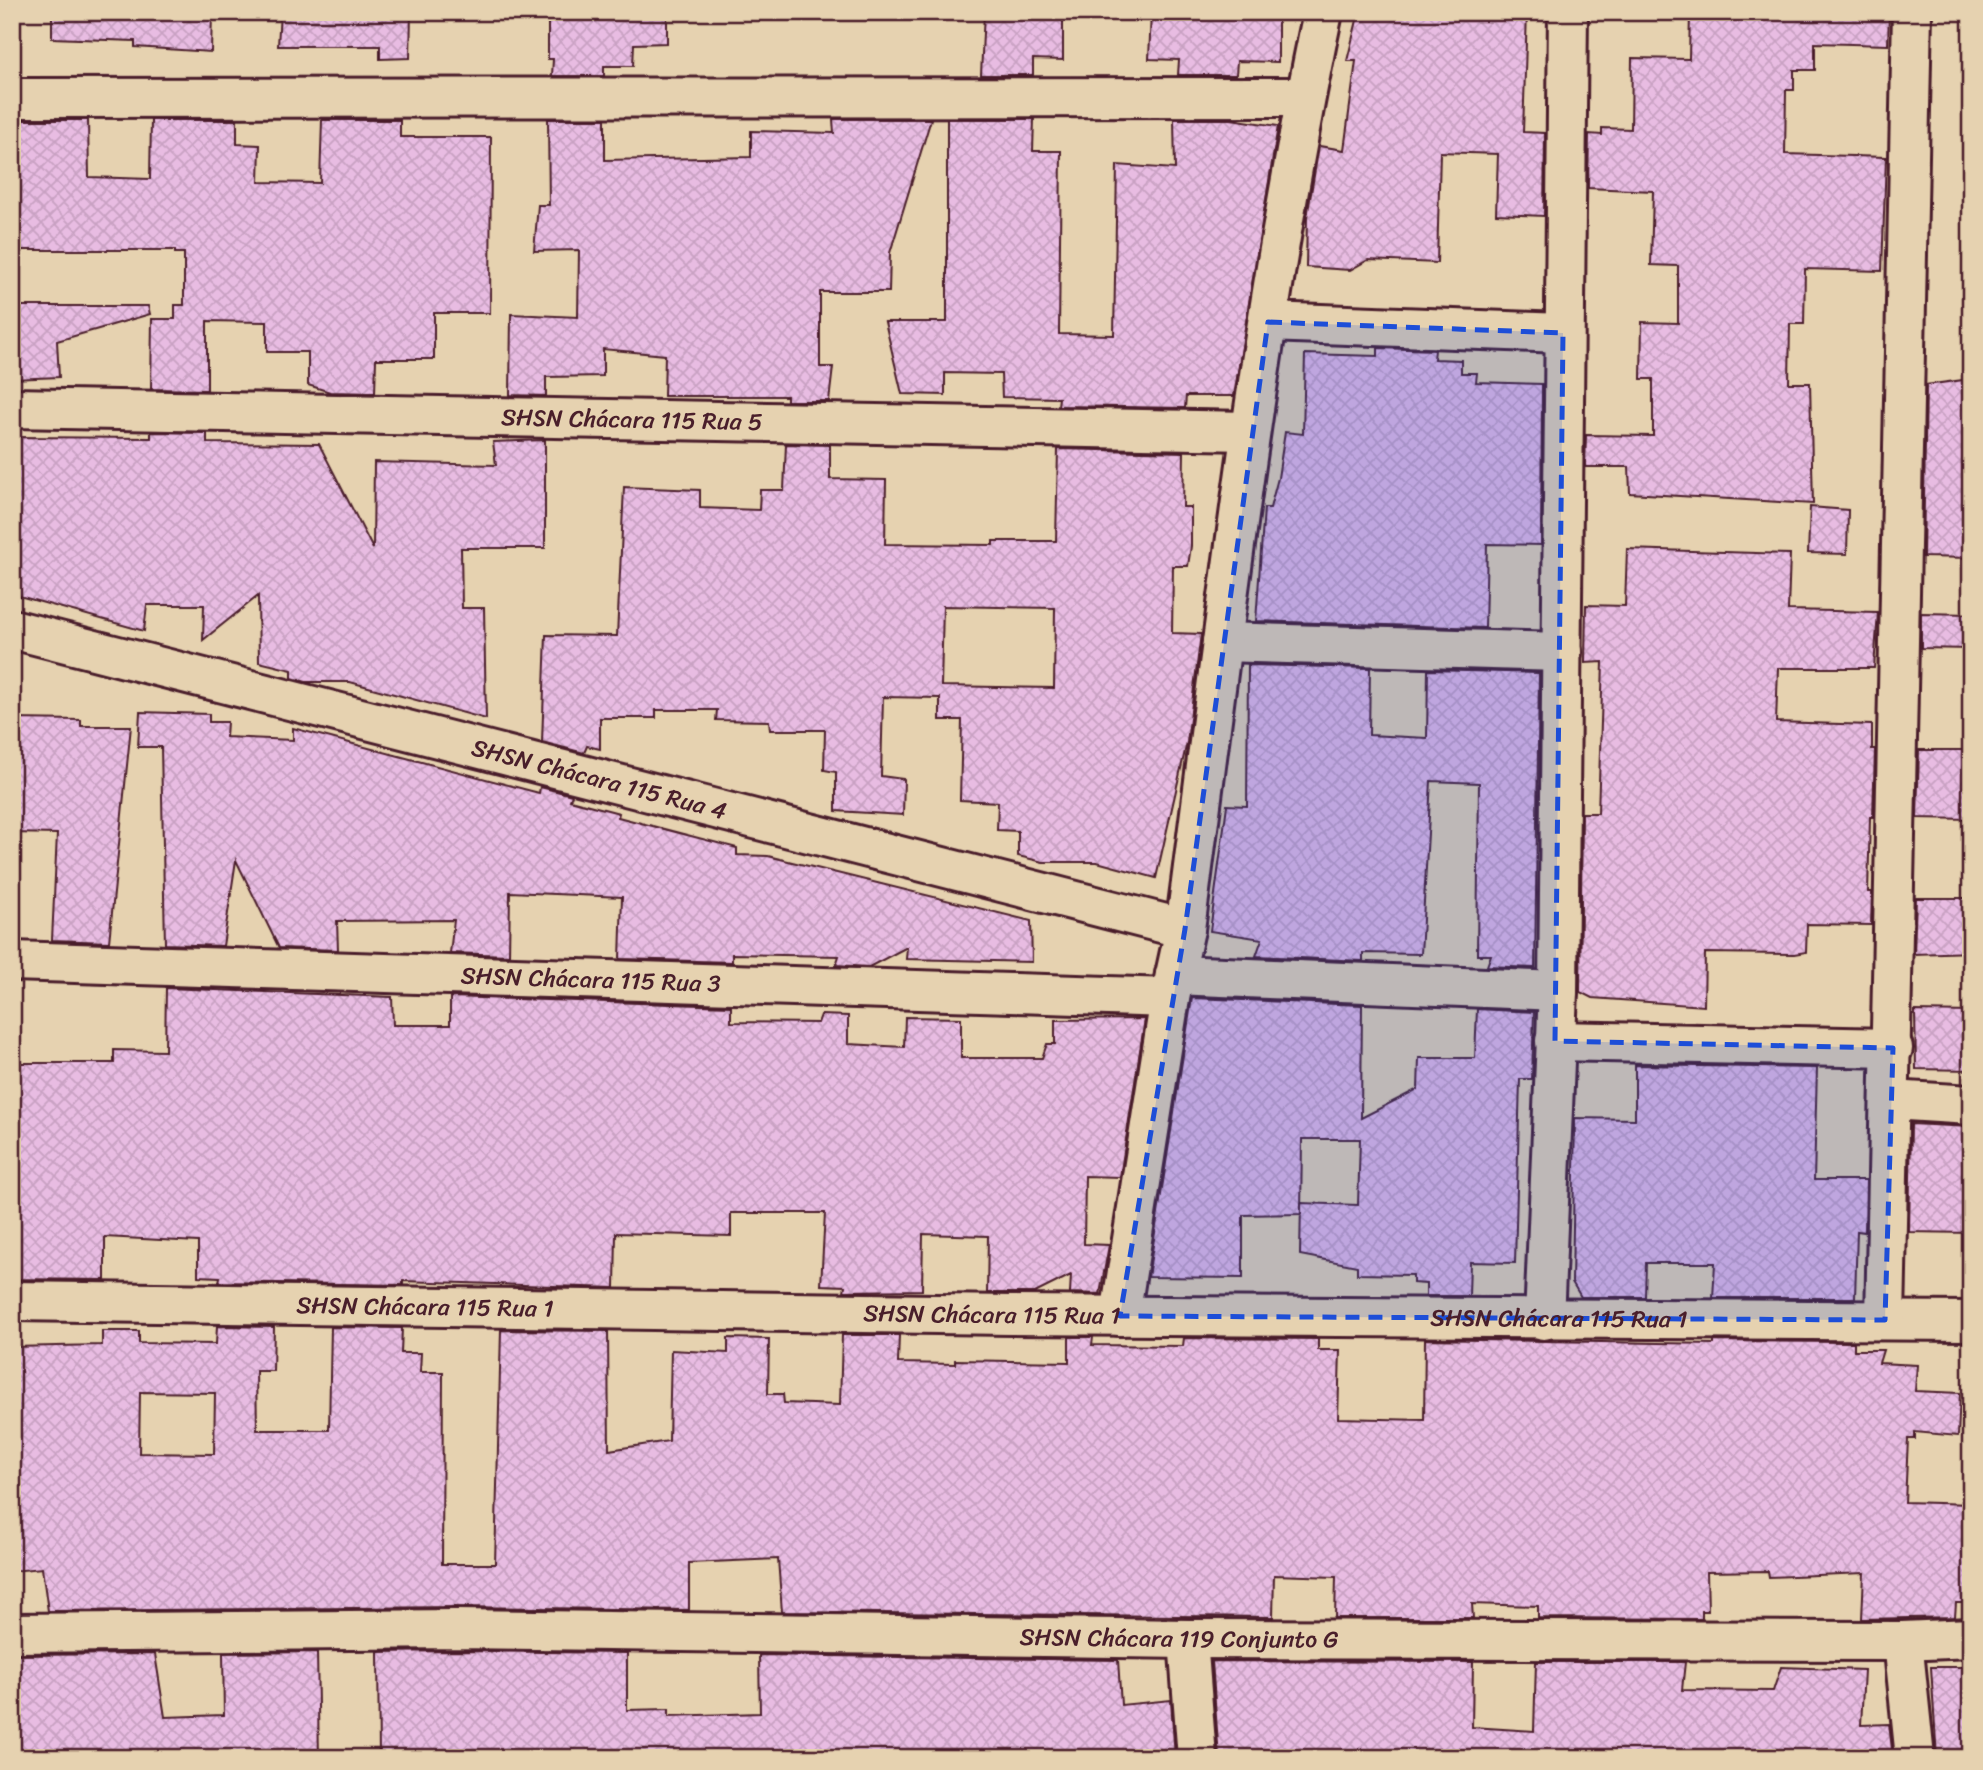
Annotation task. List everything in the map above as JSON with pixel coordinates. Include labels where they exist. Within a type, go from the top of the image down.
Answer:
[{"type":"street","points":[[1120,1316],[1173,986],[1185,929],[1250,431],[1305,97],[1323,12]]},
{"type":"street","points":[[1544,1320],[1558,991],[1568,12]]},
{"type":"street","points":[[1885,1320],[1893,1048],[1912,12]]},
{"type":"street","points":[[12,98],[1305,97]]},
{"type":"street","points":[[1268,322],[1563,333]]},
{"type":"street","name":"SHSN Chácara 115 Rua 5","points":[[12,408],[1250,431]]},
{"type":"street","name":"SHSN Chácara 115 Rua 4","points":[[12,629],[1185,929]]},
{"type":"street","points":[[1222,642],[1562,652]]},
{"type":"street","name":"SHSN Chácara 115 Rua 3","points":[[12,961],[1173,986],[1558,991]]},
{"type":"street","points":[[1555,1041],[1893,1048]]},
{"type":"street","points":[[1891,1100],[1971,1105]]},
{"type":"street","name":"SHSN Chácara 115 Rua 1","points":[[12,1301],[1120,1316],[1971,1321]]},
{"type":"street","name":"SHSN Chácara 119 Conjunto G","points":[[12,1633],[455,1629],[1188,1639],[1903,1641],[1971,1638]]},
{"type":"street","points":[[1188,1639],[1197,1758]]},
{"type":"street","points":[[1903,1641],[1915,1758]]},
{"type":"highlighted area","points":[[1268,322],[1563,333],[1555,1041],[1893,1048],[1885,1320],[1120,1316],[1185,929]]},
{"type":"building","points":[[52,12],[212,12],[211,52],[135,47],[135,41],[52,38]]},
{"type":"building","points":[[280,12],[411,12],[410,58],[380,59],[380,46],[278,46]]},
{"type":"building","points":[[667,12],[667,43],[634,44],[633,66],[604,66],[604,76],[552,76],[553,59],[548,59],[548,14]]},
{"type":"building","points":[[984,12],[1063,12],[1063,60],[1033,59],[1033,75],[981,75]]},
{"type":"building","points":[[1151,12],[1278,12],[1278,62],[1237,61],[1236,75],[1178,75],[1179,60],[1149,59]]},
{"type":"building","points":[[1359,12],[1527,12],[1523,132],[1545,133],[1544,216],[1496,214],[1498,154],[1440,152],[1437,263],[1368,260],[1350,270],[1306,267],[1307,217],[1319,146],[1344,150],[1356,61],[1347,61]]},
{"type":"building","points":[[1690,12],[1889,12],[1888,45],[1815,43],[1815,70],[1794,70],[1794,90],[1786,90],[1785,154],[1886,157],[1882,271],[1805,269],[1804,324],[1790,324],[1789,383],[1810,383],[1813,504],[1630,493],[1629,467],[1585,467],[1586,435],[1653,436],[1653,379],[1641,379],[1642,322],[1678,323],[1678,266],[1651,265],[1653,191],[1588,188],[1589,134],[1602,135],[1602,128],[1631,129],[1632,58],[1689,59]]},
{"type":"building","points":[[548,119],[605,119],[605,160],[751,157],[751,131],[834,133],[833,119],[931,119],[890,253],[889,292],[820,292],[820,367],[833,367],[829,401],[787,401],[787,396],[664,396],[665,355],[603,349],[603,376],[546,377],[546,396],[510,395],[511,314],[578,317],[579,250],[534,251],[538,205],[549,205]]},
{"type":"building","points":[[947,119],[1034,119],[1033,151],[1061,151],[1059,334],[1114,335],[1117,165],[1175,169],[1174,119],[1231,119],[1278,126],[1234,396],[1186,396],[1185,408],[1058,406],[1059,398],[1002,397],[1001,374],[945,373],[945,395],[902,394],[885,322],[947,322]]},
{"type":"building","points":[[12,120],[88,120],[89,177],[150,179],[151,120],[237,120],[237,144],[260,145],[259,182],[320,183],[322,120],[400,120],[400,137],[491,137],[490,313],[434,313],[434,359],[376,359],[375,393],[330,392],[308,385],[308,352],[267,352],[267,322],[207,321],[207,390],[151,389],[152,319],[175,319],[175,305],[184,305],[184,253],[175,253],[175,250],[12,250]]},
{"type":"building","points":[[12,306],[148,306],[150,314],[57,341],[59,377],[12,379]]},
{"type":"building","points":[[1378,348],[1435,350],[1434,359],[1461,360],[1461,373],[1477,373],[1476,382],[1542,384],[1541,545],[1487,544],[1485,628],[1256,621],[1264,508],[1270,508],[1285,432],[1303,434],[1305,354],[1378,356]]},
{"type":"building","points":[[1971,379],[1971,558],[1923,557],[1926,385]]},
{"type":"building","points":[[151,432],[207,433],[207,443],[319,444],[373,549],[374,462],[496,465],[493,442],[545,440],[545,548],[461,548],[462,608],[484,608],[486,719],[350,682],[306,682],[292,678],[292,670],[259,662],[258,596],[203,640],[204,605],[147,605],[144,631],[12,594],[12,437],[151,438]]},
{"type":"building","points":[[786,444],[830,445],[830,479],[886,480],[885,544],[993,545],[993,541],[1056,541],[1058,449],[1184,452],[1183,507],[1191,507],[1191,546],[1188,566],[1173,566],[1172,633],[1201,634],[1187,742],[1156,878],[1097,862],[1043,862],[1018,856],[1018,831],[997,830],[998,802],[960,800],[962,720],[940,720],[940,698],[883,697],[881,776],[904,779],[903,815],[836,811],[836,772],[824,770],[825,730],[770,730],[769,721],[716,720],[717,710],[656,710],[656,718],[600,718],[600,749],[587,746],[584,753],[542,742],[546,635],[617,636],[624,487],[700,490],[700,508],[759,510],[760,490],[784,490]],"holes":[[[943,606],[1055,608],[1054,688],[941,686]]]},
{"type":"building","points":[[1810,507],[1848,510],[1847,554],[1808,553]]},
{"type":"building","points":[[1627,549],[1790,554],[1788,610],[1878,612],[1874,668],[1778,668],[1776,722],[1872,725],[1872,749],[1875,749],[1868,892],[1872,892],[1871,925],[1807,924],[1806,952],[1705,953],[1704,1006],[1592,998],[1580,992],[1582,813],[1598,813],[1603,662],[1585,663],[1586,605],[1625,606]]},
{"type":"building","points":[[1921,613],[1971,614],[1971,649],[1921,648]]},
{"type":"building","points":[[1248,665],[1370,668],[1369,735],[1427,738],[1428,670],[1539,673],[1535,968],[1487,966],[1491,955],[1477,955],[1479,783],[1431,781],[1421,954],[1363,953],[1363,961],[1256,956],[1262,939],[1210,931],[1227,805],[1247,806]]},
{"type":"building","points":[[140,712],[209,714],[209,722],[227,722],[226,737],[293,740],[293,728],[539,793],[540,787],[572,795],[570,800],[619,813],[618,817],[737,848],[737,855],[768,856],[1031,921],[1032,962],[906,959],[907,947],[869,967],[836,965],[839,956],[732,954],[732,962],[620,959],[622,897],[510,892],[509,955],[450,953],[454,920],[337,921],[338,950],[279,948],[236,860],[223,946],[165,944],[161,747],[138,747]]},
{"type":"building","points":[[12,719],[81,720],[81,726],[131,726],[109,942],[52,940],[57,834],[12,833]]},
{"type":"building","points":[[1919,750],[1971,750],[1971,819],[1917,818]]},
{"type":"building","points":[[1916,898],[1971,898],[1971,952],[1914,954]]},
{"type":"building","points":[[166,988],[392,997],[393,1025],[450,1025],[450,997],[731,1006],[731,1022],[818,1023],[821,1015],[848,1016],[848,1044],[904,1047],[905,1017],[961,1018],[961,1058],[1042,1058],[1047,1044],[1055,1044],[1055,1020],[1145,1019],[1120,1177],[1085,1176],[1084,1244],[1109,1245],[1100,1294],[1070,1293],[1071,1275],[1035,1293],[987,1293],[988,1236],[923,1234],[922,1290],[844,1291],[845,1286],[821,1285],[825,1213],[731,1213],[731,1236],[616,1233],[615,1288],[403,1281],[403,1285],[219,1282],[220,1277],[198,1276],[198,1242],[105,1237],[105,1280],[12,1279],[12,1063],[114,1063],[114,1050],[165,1051]]},
{"type":"building","points":[[1192,998],[1362,1005],[1361,1118],[1418,1089],[1419,1058],[1475,1058],[1477,1009],[1534,1012],[1532,1079],[1520,1079],[1515,1263],[1470,1262],[1469,1296],[1426,1296],[1426,1284],[1413,1283],[1413,1275],[1357,1274],[1357,1266],[1300,1255],[1301,1214],[1243,1215],[1243,1278],[1148,1277]],"holes":[[[1302,1139],[1360,1139],[1358,1205],[1301,1203]]]},
{"type":"building","points":[[1915,1011],[1971,1012],[1971,1070],[1916,1069]]},
{"type":"building","points":[[1635,1065],[1817,1068],[1814,1180],[1866,1180],[1865,1232],[1857,1231],[1855,1298],[1713,1298],[1715,1263],[1646,1263],[1645,1297],[1581,1297],[1572,1282],[1575,1118],[1635,1119]]},
{"type":"building","points":[[1911,1124],[1971,1127],[1971,1233],[1909,1232]]},
{"type":"building","points":[[217,1326],[274,1327],[273,1371],[256,1371],[257,1430],[329,1430],[331,1327],[402,1328],[401,1353],[421,1353],[420,1372],[443,1372],[442,1564],[495,1564],[501,1330],[608,1331],[609,1450],[669,1441],[671,1350],[728,1353],[728,1338],[769,1339],[768,1394],[783,1394],[784,1403],[840,1405],[842,1335],[899,1335],[898,1363],[955,1364],[955,1360],[1069,1362],[1069,1337],[1093,1337],[1092,1345],[1183,1346],[1184,1338],[1318,1339],[1318,1350],[1340,1350],[1338,1418],[1424,1420],[1425,1339],[1714,1344],[1714,1341],[1854,1342],[1854,1350],[1883,1350],[1879,1363],[1917,1365],[1915,1391],[1960,1393],[1958,1436],[1915,1432],[1915,1439],[1908,1439],[1905,1502],[1971,1504],[1971,1603],[1956,1603],[1955,1617],[1862,1619],[1864,1573],[1769,1577],[1768,1571],[1707,1572],[1708,1611],[1702,1611],[1702,1619],[1538,1618],[1538,1606],[1472,1604],[1473,1618],[1335,1618],[1336,1577],[1274,1575],[1273,1617],[782,1612],[778,1559],[689,1563],[689,1610],[455,1607],[48,1611],[42,1568],[12,1571],[12,1347],[102,1345],[102,1331],[139,1331],[139,1343],[216,1344]],"holes":[[[140,1392],[215,1393],[214,1454],[139,1453]]]},
{"type":"building","points":[[317,1652],[319,1758],[12,1758],[12,1655],[155,1654],[165,1717],[224,1715],[223,1653]]},
{"type":"building","points":[[378,1652],[627,1653],[627,1710],[669,1709],[669,1716],[760,1713],[759,1655],[1118,1660],[1121,1705],[1171,1700],[1175,1758],[379,1758]]},
{"type":"building","points":[[1212,1661],[1473,1662],[1472,1727],[1534,1731],[1536,1662],[1685,1662],[1682,1690],[1773,1691],[1781,1667],[1864,1670],[1861,1725],[1889,1724],[1893,1758],[1471,1758],[1471,1754],[1378,1754],[1378,1758],[1219,1758]]},
{"type":"building","points":[[1931,1667],[1971,1667],[1971,1758],[1937,1758]]}]
